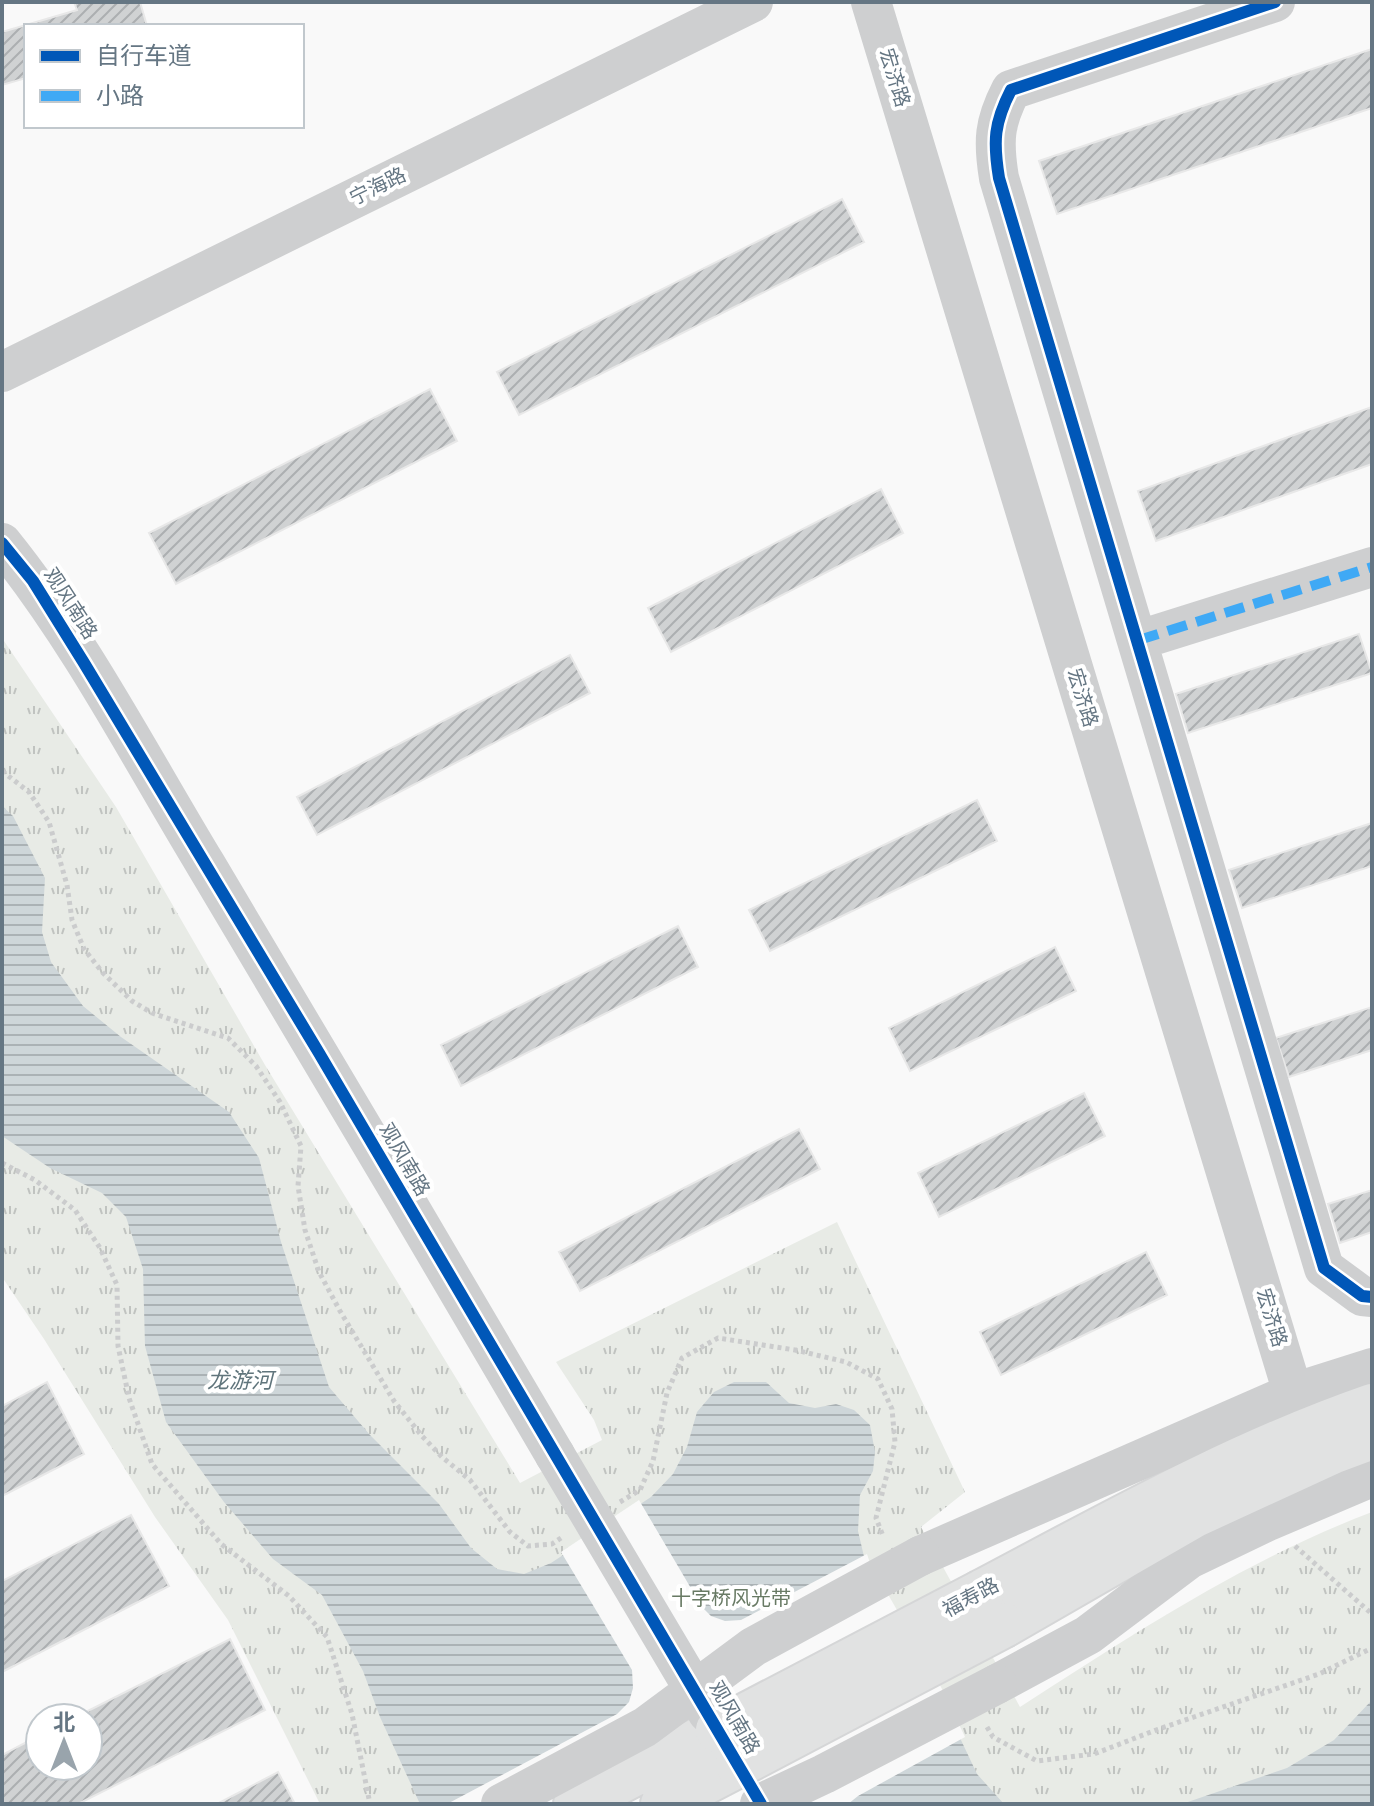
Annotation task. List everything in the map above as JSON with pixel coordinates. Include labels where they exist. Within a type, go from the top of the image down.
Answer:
[{"type":"main road","name":"福寿路","points":[[993,1609],[1174,1490],[1320,1424],[1372,1406]]},
{"type":"main road","name":"福寿路","points":[[576,1804],[728,1747],[993,1609],[1332,1452],[1372,1437]]},
{"type":"main road","name":"福寿路","points":[[663,1804],[728,1747]]},
{"type":"street","name":"宁海路","points":[[2,372],[753,2]]},
{"type":"street","name":"宏济路","points":[[871,2],[1293,1393]]},
{"type":"street","points":[[1275,2],[1011,90],[998,114],[994,147],[999,178],[1324,1268],[1362,1296],[1372,1297]]},
{"type":"street","name":"观风南路","points":[[2,543],[33,581],[93,676],[761,1804]]},
{"type":"street","points":[[1139,640],[1372,567]]},
{"type":"street","points":[[501,1804],[645,1727],[753,1647],[903,1551],[1293,1393],[1372,1368]]},
{"type":"street","points":[[761,1804],[1088,1635],[1189,1559],[1372,1477]]},
{"type":"path","points":[[2,771],[29,792],[49,822],[67,885],[72,920],[84,949],[103,973],[132,1001],[152,1013],[228,1038],[256,1066],[280,1102],[301,1146],[298,1186],[305,1230],[319,1272],[394,1401],[442,1457],[470,1480],[510,1532],[528,1546],[552,1544],[577,1528]]},
{"type":"path","points":[[2,1163],[35,1180],[75,1210],[100,1248],[117,1285],[118,1346],[129,1398],[152,1464],[221,1544],[289,1596],[327,1637],[352,1714],[371,1803]]},
{"type":"path","points":[[615,1505],[640,1490],[653,1461],[667,1393],[682,1358],[718,1338],[795,1350],[846,1362],[878,1379],[892,1409],[895,1442],[876,1518],[903,1551]]},
{"type":"path","points":[[1268,1521],[1372,1614]]},
{"type":"path","points":[[985,1723],[993,1737],[1037,1761],[1094,1754],[1319,1674],[1372,1648]]},
{"type":"green space","name":"十字桥风光带","points":[[2,638],[116,807],[265,1065],[520,1483],[602,1440],[594,1420],[556,1362],[837,1222],[965,1492],[921,1527],[1020,1707],[1191,1600],[1280,1552],[1372,1512],[1372,1804],[320,1804],[228,1620],[155,1517],[2,1277]]},
{"type":"water","name":"龙游河","points":[[2,806],[13,816],[45,878],[42,932],[51,962],[83,1006],[121,1037],[229,1112],[259,1158],[281,1242],[329,1387],[370,1435],[439,1504],[471,1548],[497,1569],[524,1574],[551,1563],[651,1497],[673,1474],[687,1447],[697,1412],[714,1392],[734,1382],[766,1382],[789,1403],[815,1408],[836,1404],[854,1410],[870,1425],[875,1452],[873,1471],[860,1495],[858,1531],[866,1565],[936,1687],[977,1774],[1004,1804],[420,1804],[380,1717],[363,1671],[322,1595],[273,1559],[224,1502],[166,1422],[145,1346],[143,1269],[126,1217],[102,1193],[50,1168],[2,1136]]},
{"type":"water","points":[[1372,1700],[1372,1804],[1182,1804],[1287,1768],[1334,1740]]},
{"type":"pier","points":[[639,1500],[702,1607],[711,1616],[725,1621],[741,1620],[867,1554],[940,1685],[965,1737],[848,1804],[447,1804],[617,1714],[629,1702],[633,1688],[632,1670],[561,1552]]},
{"type":"building","points":[[74,2],[140,2],[146,24],[29,24],[77,10]]},
{"type":"building","points":[[24,26],[24,79],[2,85],[2,32]]},
{"type":"building","points":[[1372,49],[1372,108],[1057,214],[1039,161]]},
{"type":"building","points":[[842,199],[864,242],[519,415],[497,372]]},
{"type":"building","points":[[430,389],[457,441],[176,584],[149,533]]},
{"type":"building","points":[[1372,407],[1372,464],[1156,541],[1138,491]]},
{"type":"building","points":[[881,489],[903,533],[671,652],[648,608]]},
{"type":"building","points":[[1359,634],[1372,673],[1188,733],[1176,694]]},
{"type":"building","points":[[570,655],[590,693],[317,835],[297,797]]},
{"type":"building","points":[[977,800],[997,841],[770,951],[749,910]]},
{"type":"building","points":[[1372,823],[1372,866],[1242,908],[1229,870]]},
{"type":"building","points":[[678,926],[698,967],[461,1086],[441,1045]]},
{"type":"building","points":[[1055,947],[1076,991],[910,1071],[889,1028]]},
{"type":"building","points":[[1372,1007],[1372,1050],[1289,1077],[1276,1038]]},
{"type":"building","points":[[1084,1093],[1105,1136],[939,1217],[918,1173]]},
{"type":"building","points":[[799,1129],[820,1169],[580,1291],[559,1252]]},
{"type":"building","points":[[1372,1190],[1372,1232],[1340,1243],[1328,1204]]},
{"type":"building","points":[[1146,1252],[1167,1295],[1001,1375],[980,1332]]},
{"type":"building","points":[[47,1382],[84,1454],[2,1496],[2,1406]]},
{"type":"building","points":[[131,1515],[169,1586],[2,1672],[2,1581]]},
{"type":"building","points":[[230,1639],[265,1710],[78,1804],[2,1804],[2,1755],[24,1743],[24,1782],[104,1782],[104,1703]]},
{"type":"building","points":[[278,1772],[295,1804],[217,1804]]},
{"type":"marked path","points":[[1139,640],[1372,567]]},
{"type":"cycle path","points":[[1275,2],[1011,90],[998,123],[996,153],[999,178],[1324,1268],[1362,1296],[1372,1297]]},
{"type":"cycle path","points":[[2,543],[33,581],[84,663],[319,1053],[761,1804]]}]
